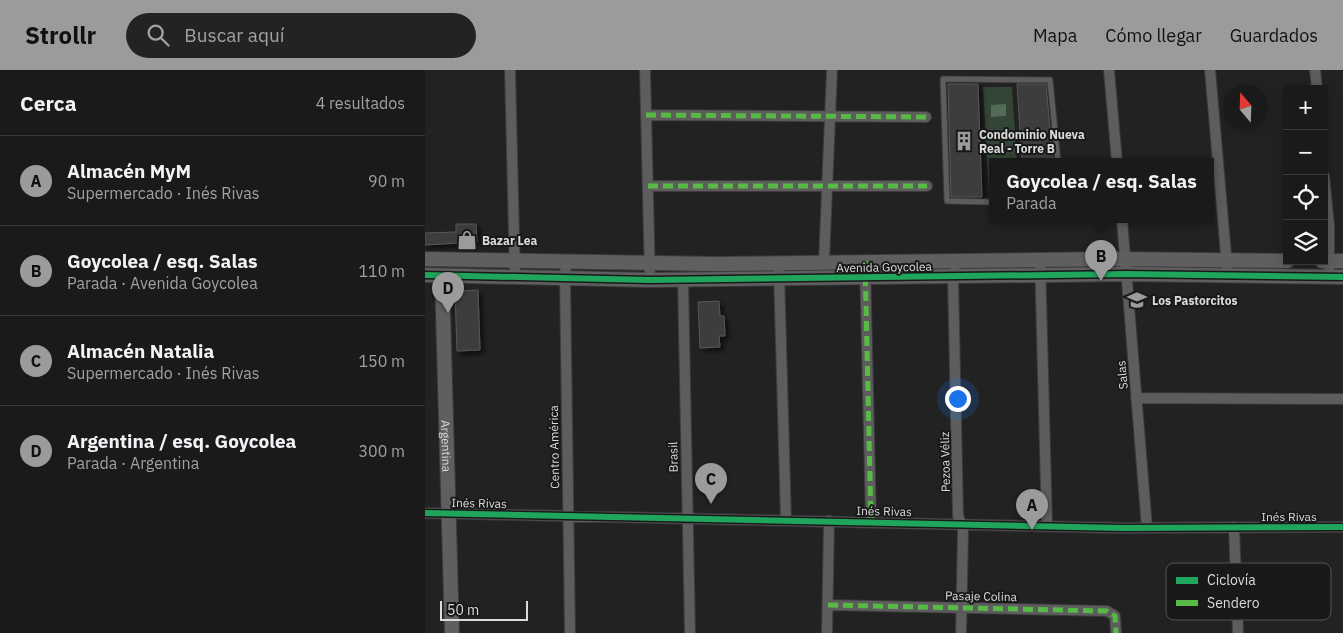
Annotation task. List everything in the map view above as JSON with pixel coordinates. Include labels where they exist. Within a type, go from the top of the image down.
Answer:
[{"type":"street","points":[[510,70],[515,277]]},
{"type":"street","points":[[645,70],[650,280]]},
{"type":"street","points":[[825,262],[831,70]]},
{"type":"street","points":[[1109,70],[1117,158]]},
{"type":"street","points":[[1210,70],[1227,274]]},
{"type":"street","points":[[1315,70],[1317,85]]},
{"type":"street","points":[[646,114],[927,117]]},
{"type":"street","points":[[648,186],[927,186]]},
{"type":"street","points":[[1328,215],[1331,261],[1336,276]]},
{"type":"street","name":"Salas","points":[[1122,223],[1147,528]]},
{"type":"street","name":"Avenida Goycolea","points":[[425,259],[650,263],[1125,259],[1283,261]]},
{"type":"street","name":"Argentina","points":[[441,259],[451,633]]},
{"type":"street","name":"Pezoa Véliz","points":[[958,260],[953,277],[958,515],[963,531],[961,633]]},
{"type":"street","points":[[1040,260],[1047,525]]},
{"type":"street","name":"Centro América","points":[[567,261],[565,278],[570,633]]},
{"type":"street","points":[[865,261],[871,522]]},
{"type":"street","points":[[779,263],[787,520]]},
{"type":"street","name":"Avenida Goycolea","points":[[425,276],[650,280],[779,280],[1126,274],[1336,276]]},
{"type":"street","name":"Brasil","points":[[683,280],[690,633]]},
{"type":"street","points":[[1137,398],[1343,399]]},
{"type":"street","name":"Inés Rivas","points":[[425,513],[1147,528],[1343,527]]},
{"type":"street","points":[[827,633],[829,521]]},
{"type":"street","points":[[1234,527],[1235,563]]},
{"type":"street","name":"Pasaje Colina","points":[[828,605],[1111,612],[1115,616],[1117,633]]},
{"type":"street","points":[[1238,620],[1238,633]]},
{"type":"lane","points":[[989,202],[947,201],[943,79],[1050,80],[1057,158]]},
{"type":"shaded area","points":[[983,87],[1012,87],[1017,158],[989,158],[989,196]]},
{"type":"shaded area","points":[[1006,104],[1006,116],[991,117],[991,105]]},
{"type":"building","name":"Condominio Nueva Real - Torre B","points":[[948,84],[978,84],[982,197],[951,197]]},
{"type":"building","points":[[1017,84],[1046,84],[1053,158],[1022,158]]},
{"type":"building","points":[[456,224],[476,224],[477,242],[425,245],[425,233],[456,232]]},
{"type":"building","points":[[478,290],[480,350],[457,351],[455,291]]},
{"type":"building","points":[[719,301],[720,316],[724,316],[725,336],[719,336],[720,347],[700,348],[698,302]]},
{"type":"marked path","points":[[646,115],[926,117]]},
{"type":"marked path","points":[[648,186],[927,186]]},
{"type":"marked path","points":[[865,261],[871,522]]},
{"type":"marked path","points":[[828,605],[1107,611],[1115,616],[1116,633]]},
{"type":"cycle path","points":[[425,275],[650,280],[1126,274],[1343,277]]},
{"type":"cycle path","points":[[425,513],[1122,528],[1343,527]]},
{"type":"place","name":"Condominio Nueva Real - Torre B","points":[[964,141]]},
{"type":"place","name":"Bazar Lea","points":[[467,240]]},
{"type":"place","name":"Goycolea / esq. Salas","points":[[1101,281]]},
{"type":"place","name":"Los Pastorcitos","points":[[1137,300]]},
{"type":"place","name":"Argentina / esq. Goycolea","points":[[448,313]]},
{"type":"place","name":"Almacén Natalia","points":[[711,504]]},
{"type":"place","name":"Almacén MyM","points":[[1032,530]]}]
